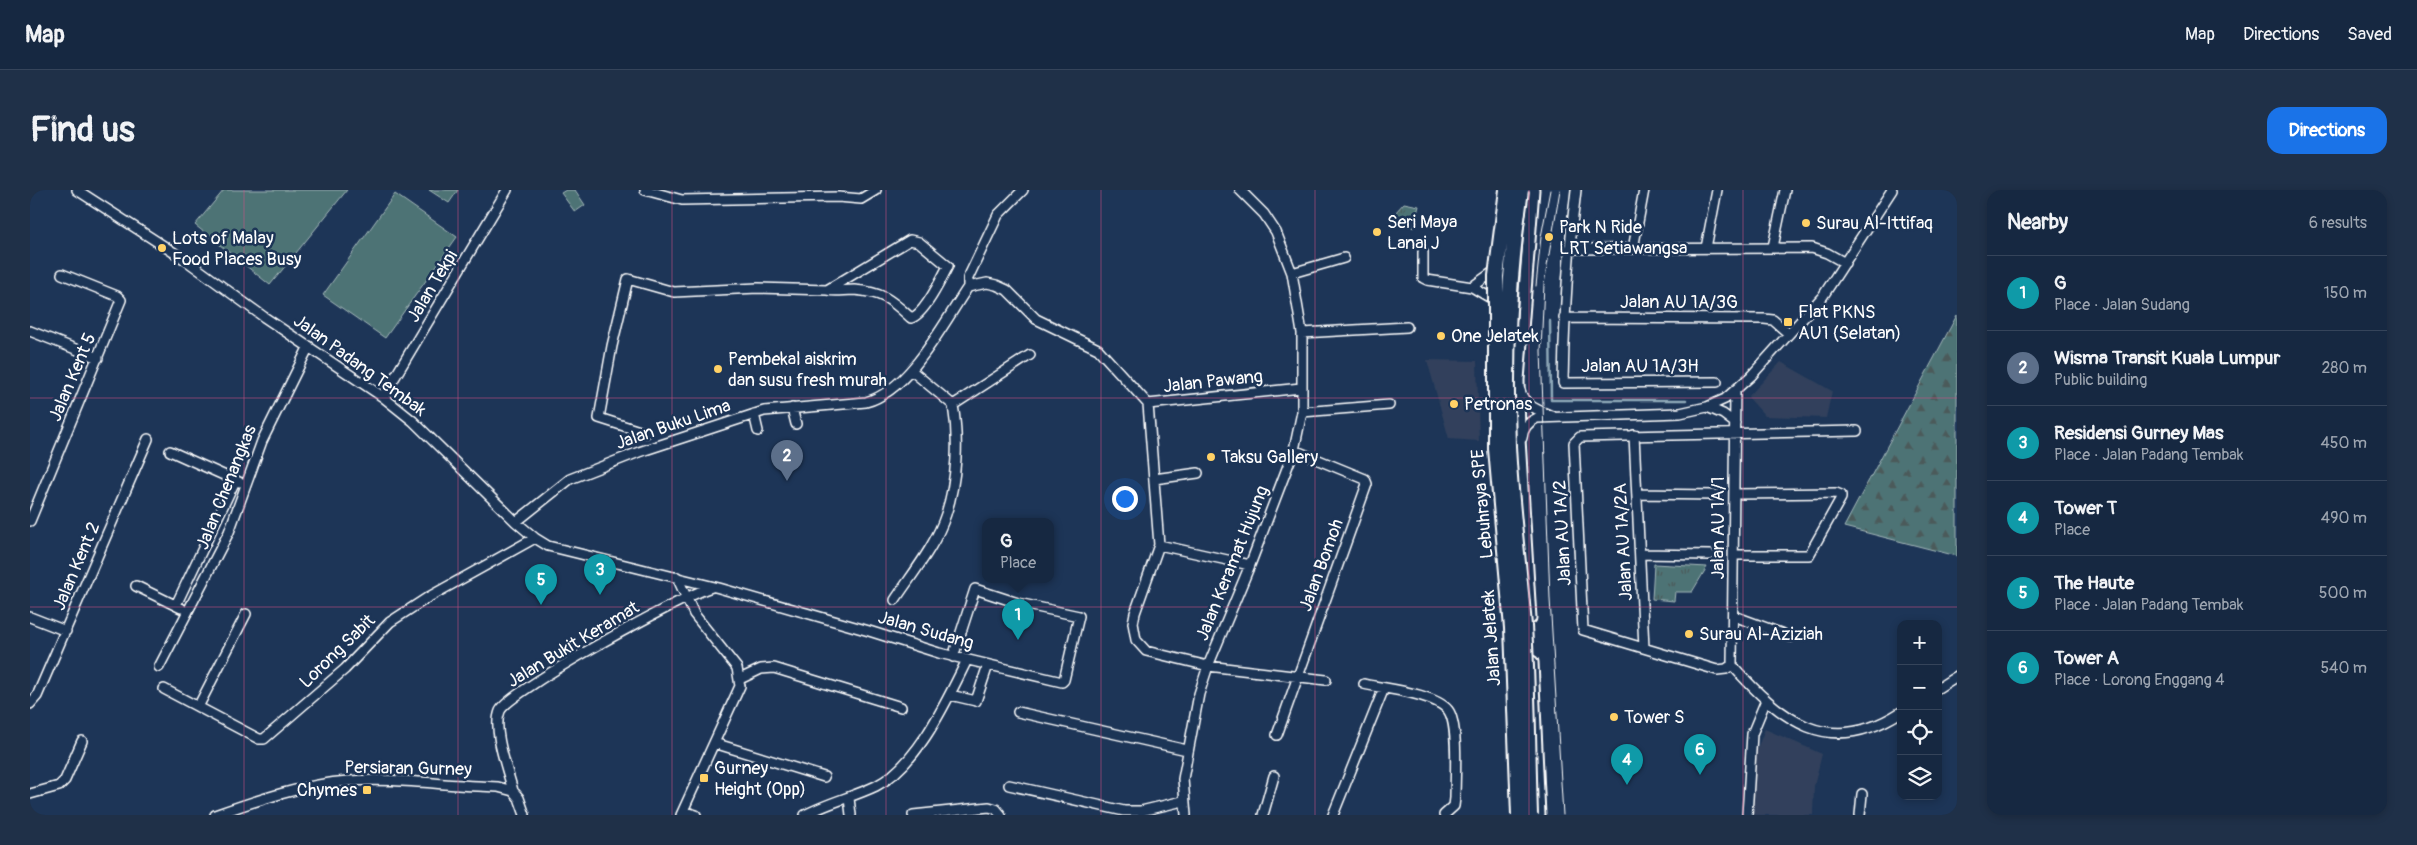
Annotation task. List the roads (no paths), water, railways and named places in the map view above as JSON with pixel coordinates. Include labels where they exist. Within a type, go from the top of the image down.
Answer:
[{"type":"highway","name":"Lebuhraya SPE","points":[[1507,190],[1496,276],[1496,449],[1512,628],[1518,815]]},
{"type":"highway","name":"Lebuhraya SPE","points":[[1521,190],[1508,322],[1508,446],[1525,646],[1530,815]]},
{"type":"main road","name":"Jalan Jelatek","points":[[1507,190],[1496,270],[1494,300],[1494,438],[1510,646],[1518,815]]},
{"type":"main road","points":[[1533,190],[1518,380],[1518,420],[1534,683],[1539,815]]},
{"type":"main road","points":[[1494,438],[1510,431],[1518,420]]},
{"type":"street","name":"Jalan Padang Tembak","points":[[77,190],[172,251],[264,317],[383,397],[420,428],[516,522],[535,538],[548,546],[677,577]]},
{"type":"street","name":"Jalan Tekpi","points":[[383,397],[507,190]]},
{"type":"street","points":[[645,190],[682,200],[861,199],[876,190]]},
{"type":"street","points":[[829,190],[838,198]]},
{"type":"street","name":"Jalan Buku Lima","points":[[516,522],[570,479],[639,452],[764,411],[866,402],[879,398],[912,371],[968,287],[968,278],[998,215],[1023,190]]},
{"type":"street","name":"Jalan Keramat Hujung","points":[[1186,815],[1183,779],[1199,694],[1208,666],[1250,565],[1294,450],[1302,412],[1302,333],[1292,273],[1276,232],[1264,214],[1240,190]]},
{"type":"street","points":[[1564,318],[1568,249],[1576,190]]},
{"type":"street","points":[[1633,249],[1644,190]]},
{"type":"street","points":[[1706,248],[1717,190]]},
{"type":"street","points":[[1773,247],[1786,190]]},
{"type":"street","points":[[1520,456],[1522,434],[1530,422],[1552,416],[1680,413],[1707,407],[1735,392],[1823,296],[1892,190]]},
{"type":"street","points":[[646,433],[599,418],[612,346],[628,279],[674,292],[741,288],[827,290],[835,292],[853,290],[886,296],[912,318],[916,317],[929,301],[948,266],[919,242],[910,240],[827,290]]},
{"type":"street","points":[[1568,249],[1812,248],[1827,253],[1844,263]]},
{"type":"street","points":[[1423,252],[1423,278],[1468,286],[1494,300]]},
{"type":"street","points":[[1292,273],[1344,258]]},
{"type":"street","points":[[1468,286],[1496,270]]},
{"type":"street","name":"Jalan Kent 5","points":[[30,521],[121,300],[117,296],[62,274]]},
{"type":"street","points":[[968,287],[987,283],[1006,290],[1036,319],[1098,350],[1148,404]]},
{"type":"street","name":"Jalan AU 1A/3G","points":[[1564,318],[1764,319],[1773,320],[1790,334]]},
{"type":"street","name":"Jalan AU 1A/3H","points":[[1564,318],[1563,382],[1717,382]]},
{"type":"street","points":[[1302,333],[1407,327]]},
{"type":"street","points":[[30,331],[98,358]]},
{"type":"street","name":"Jalan Chenangkas","points":[[159,667],[229,532],[252,465],[274,414],[309,346]]},
{"type":"street","points":[[954,405],[1030,355]]},
{"type":"street","points":[[895,600],[928,550],[946,515],[956,469],[954,405],[912,371]]},
{"type":"street","points":[[1707,407],[1723,414],[1735,424],[1750,376]]},
{"type":"street","points":[[1518,380],[1524,401],[1552,416]]},
{"type":"street","name":"Jalan Pawang","points":[[1301,388],[1148,404],[1160,545],[1133,623],[1136,640],[1146,651],[1208,666],[1326,680]]},
{"type":"street","name":"Jalan AU 1A/1","points":[[1732,665],[1735,392]]},
{"type":"street","points":[[1302,412],[1389,404]]},
{"type":"street","points":[[792,408],[796,424]]},
{"type":"street","points":[[754,414],[758,431]]},
{"type":"street","name":"Jalan AU 1A/2","points":[[1732,665],[1726,669],[1718,670],[1583,630],[1574,443],[1580,437],[1634,435],[1735,424],[1857,431]]},
{"type":"street","name":"Jalan AU 1A/2A","points":[[1634,435],[1644,648]]},
{"type":"street","name":"Jalan Kent 2","points":[[30,704],[37,696],[66,631],[148,439]]},
{"type":"street","name":"Jalan Bomoh","points":[[1277,735],[1367,484],[1365,478],[1294,450]]},
{"type":"street","points":[[170,451],[246,486]]},
{"type":"street","points":[[1154,479],[1198,473]]},
{"type":"street","points":[[176,605],[235,480]]},
{"type":"street","points":[[1734,494],[1836,493],[1841,495],[1842,498],[1809,555],[1734,555]]},
{"type":"street","points":[[1637,494],[1716,494]]},
{"type":"street","name":"Lorong Sabit","points":[[164,689],[264,739],[346,669],[390,622],[427,598],[535,538]]},
{"type":"street","points":[[1160,545],[1250,565]]},
{"type":"street","points":[[1640,554],[1710,555]]},
{"type":"street","points":[[677,577],[694,614],[737,668],[740,679],[740,686],[682,813],[696,815]]},
{"type":"street","name":"Jalan Sudang","points":[[677,577],[953,657],[1063,681],[1079,617],[1018,603],[975,589],[953,657]]},
{"type":"street","points":[[136,586],[188,611]]},
{"type":"street","points":[[686,598],[713,587]]},
{"type":"street","name":"Jalan Bukit Keramat","points":[[525,815],[519,798],[514,791],[496,723],[501,709],[517,694],[608,640],[686,598]]},
{"type":"street","points":[[198,707],[246,614]]},
{"type":"street","points":[[1734,616],[1790,637]]},
{"type":"street","points":[[30,617],[66,631]]},
{"type":"street","points":[[805,815],[878,785],[898,769],[920,744],[942,712],[967,660]]},
{"type":"street","points":[[950,695],[976,701],[988,665]]},
{"type":"street","points":[[1732,665],[1781,714],[1807,728],[1840,733],[1872,727],[1897,714]]},
{"type":"street","points":[[740,679],[749,673],[774,668],[901,707]]},
{"type":"street","points":[[1942,685],[1957,676]]},
{"type":"street","points":[[1364,684],[1433,700],[1449,710],[1452,718],[1455,798],[1454,806],[1444,815]]},
{"type":"street","points":[[1333,815],[1384,688]]},
{"type":"street","points":[[1747,815],[1752,734],[1766,700]]},
{"type":"street","points":[[1018,712],[1187,750]]},
{"type":"street","points":[[30,794],[59,786],[65,780],[82,741]]},
{"type":"street","points":[[714,743],[824,777]]},
{"type":"street","points":[[1263,815],[1274,776]]},
{"type":"street","name":"Persiaran Gurney","points":[[215,815],[249,803],[327,784],[348,781],[498,787],[514,791]]},
{"type":"street","points":[[1009,785],[1124,811],[1142,811],[1184,801]]},
{"type":"street","points":[[1860,815],[1862,794]]},
{"type":"street","points":[[849,798],[851,815]]},
{"type":"street","points":[[913,815],[948,814],[989,807],[996,809],[1001,815]]},
{"type":"waterway","points":[[1550,321],[1551,400],[1686,400]]},
{"type":"tram line","points":[[1536,286],[1541,237],[1550,190]]},
{"type":"tram line","points":[[1560,190],[1544,284],[1541,351],[1550,599],[1563,815]]},
{"type":"place","name":"Surau Al-Ittifaq","points":[[1806,223]]},
{"type":"place","name":"Seri Maya Lanai J","points":[[1377,232]]},
{"type":"place","name":"Park N Ride LRT Setiawangsa","points":[[1549,237]]},
{"type":"place","name":"Lots of Malay Food Places Busy","points":[[162,248]]},
{"type":"place","name":"Flat PKNS AU1 (Selatan)","points":[[1788,322]]},
{"type":"place","name":"One Jelatek","points":[[1441,336]]},
{"type":"place","name":"Pembekal aiskrim dan susu fresh murah","points":[[718,369]]},
{"type":"place","name":"Petronas","points":[[1454,404]]},
{"type":"place","name":"Taksu Gallery","points":[[1211,457]]},
{"type":"place","name":"Wisma Transit Kuala Lumpur","points":[[787,481]]},
{"type":"place","name":"Residensi Gurney Mas","points":[[600,595]]},
{"type":"place","name":"The Haute","points":[[541,605]]},
{"type":"place","name":"Surau Al-Aziziah","points":[[1689,634]]},
{"type":"place","name":"G","points":[[1018,640]]},
{"type":"place","name":"Tower S","points":[[1614,717]]},
{"type":"place","name":"Tower A","points":[[1700,775]]},
{"type":"place","name":"Gurney Height (Opp)","points":[[704,778]]},
{"type":"place","name":"Tower T","points":[[1627,785]]},
{"type":"place","name":"Chymes","points":[[367,790]]}]
